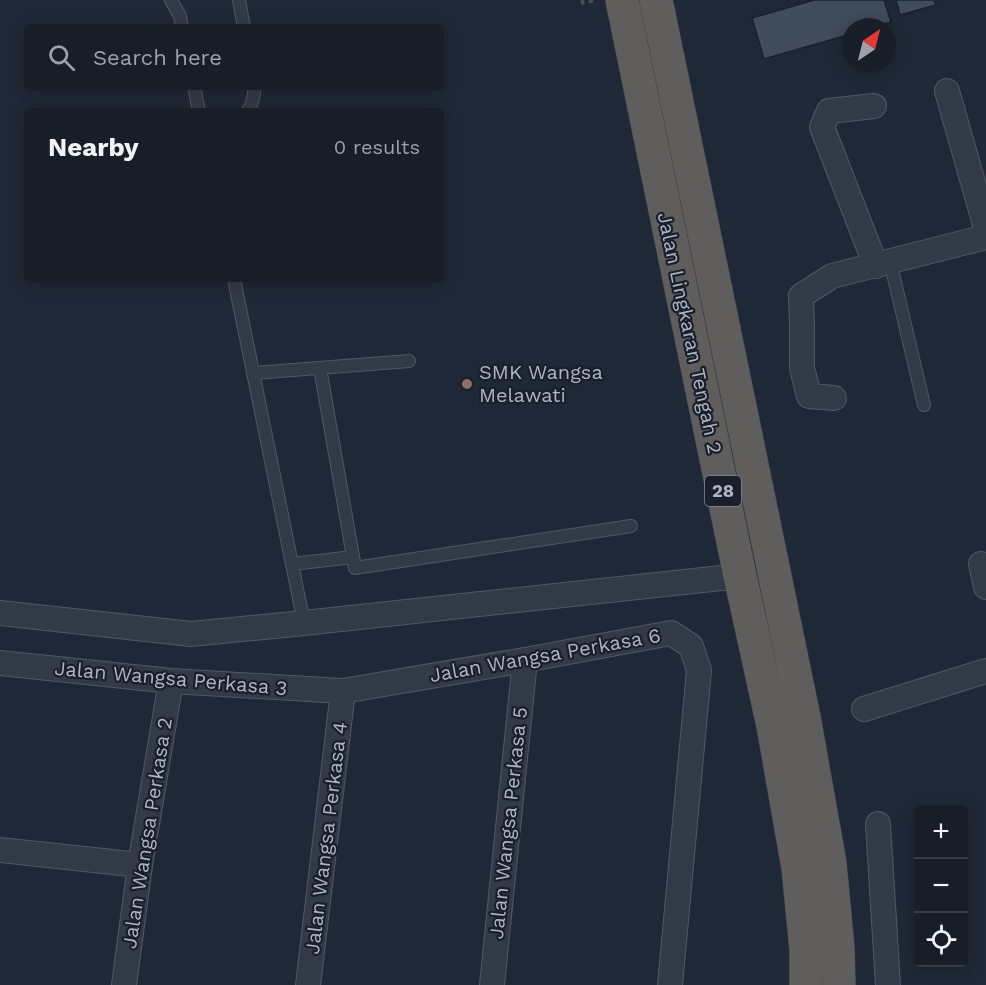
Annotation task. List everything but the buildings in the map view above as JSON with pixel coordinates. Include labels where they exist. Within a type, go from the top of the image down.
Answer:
[{"type":"highway","name":"Jalan Lingkaran Tengah 2","points":[[622,0],[773,726],[798,868],[806,950],[806,985]]},
{"type":"highway","name":"Jalan Lingkaran Tengah 2","points":[[656,0],[804,717],[830,863],[839,985]]},
{"type":"street","points":[[947,91],[986,228]]},
{"type":"street","points":[[874,106],[829,111],[822,127],[883,264]]},
{"type":"street","points":[[834,398],[809,396],[802,368],[801,296],[832,276],[986,237]]},
{"type":"street","points":[[981,564],[986,587]]},
{"type":"street","points":[[0,613],[191,634],[740,576]]},
{"type":"street","name":"Jalan Wangsa Perkasa 6","points":[[343,691],[671,633],[691,646],[699,670],[670,985]]},
{"type":"street","name":"Jalan Wangsa Perkasa 5","points":[[492,985],[525,660]]},
{"type":"street","name":"Jalan Wangsa Perkasa 3","points":[[0,663],[171,681],[343,691]]},
{"type":"street","points":[[864,709],[986,671]]},
{"type":"street","name":"Jalan Wangsa Perkasa 2","points":[[124,985],[140,865],[171,681]]},
{"type":"street","name":"Jalan Wangsa Perkasa 4","points":[[309,985],[343,691]]},
{"type":"street","points":[[878,824],[888,985]]},
{"type":"street","points":[[0,850],[140,865]]},
{"type":"lane","points":[[171,0],[180,16],[181,24]]},
{"type":"lane","points":[[239,0],[243,24]]},
{"type":"lane","points":[[195,90],[198,108]]},
{"type":"lane","points":[[250,108],[255,90]]},
{"type":"lane","points":[[883,264],[924,405]]},
{"type":"lane","points":[[235,282],[304,623]]},
{"type":"lane","points":[[253,373],[409,361]]},
{"type":"lane","points":[[320,368],[355,568],[631,526]]},
{"type":"lane","points":[[292,564],[353,557]]},
{"type":"path","points":[[583,2],[596,0]]},
{"type":"place","name":"SMK Wangsa Melawati","points":[[467,384]]}]
